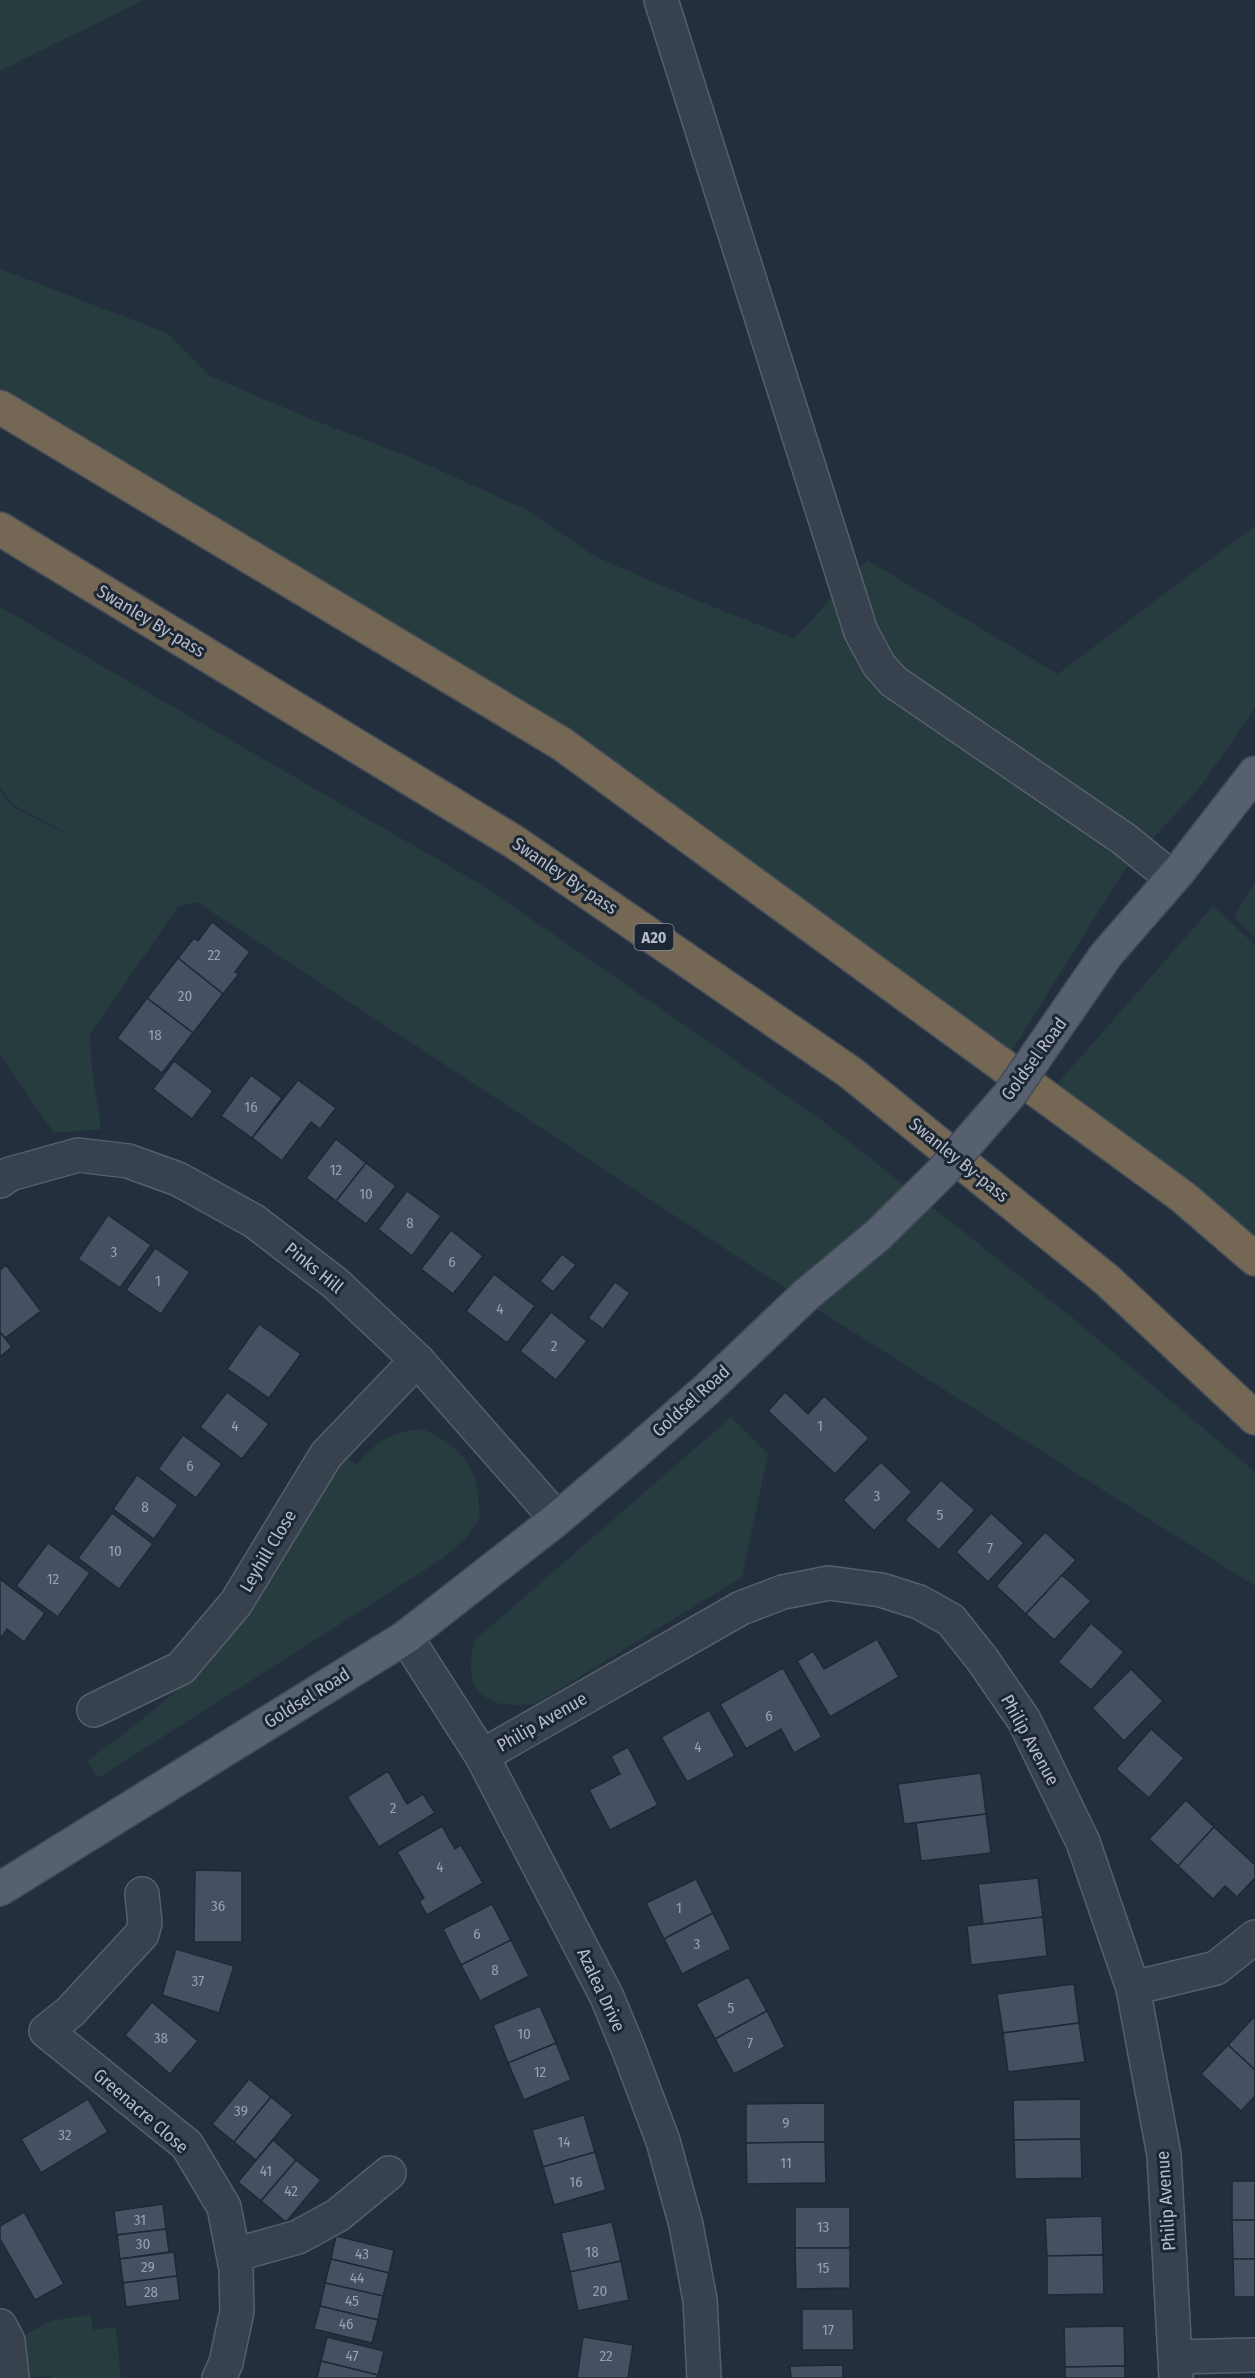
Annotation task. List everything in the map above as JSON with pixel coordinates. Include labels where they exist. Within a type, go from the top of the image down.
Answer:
[{"type":"highway","points":[[0,407],[562,744],[1183,1197],[1255,1259]]},
{"type":"highway","name":"Swanley By-pass","points":[[0,530],[516,843],[851,1073],[1107,1280],[1255,1418]]},
{"type":"main road","name":"Goldsel Road","points":[[0,1889],[406,1636],[557,1519],[705,1391],[806,1295],[878,1235],[942,1172],[1010,1094],[1106,955],[1176,875],[1255,773]]},
{"type":"street","points":[[661,0],[861,632],[874,657],[893,681],[1176,875]]},
{"type":"street","name":"Pinks Hill","points":[[0,1181],[10,1174],[78,1155],[128,1161],[178,1179],[254,1221],[335,1283],[417,1360],[557,1519]]},
{"type":"street","name":"Leyhill Close","points":[[94,1710],[181,1668],[236,1603],[326,1455],[417,1360]]},
{"type":"street","name":"Philip Avenue","points":[[482,1756],[741,1608],[783,1592],[829,1583],[881,1590],[919,1602],[951,1620],[982,1659],[1024,1720],[1083,1842],[1133,1988],[1164,2155],[1176,2368]]},
{"type":"street","name":"Azalea Drive","points":[[406,1636],[482,1756],[607,1997],[663,2141],[686,2225],[700,2300],[704,2378]]},
{"type":"street","name":"Greenacre Close","points":[[142,1894],[145,1923],[142,1934],[70,2013],[46,2031],[187,2145],[224,2207],[236,2269],[237,2311],[226,2363],[219,2378]]},
{"type":"street","points":[[1133,1988],[1216,1968],[1255,1937]]},
{"type":"street","points":[[234,2255],[298,2237],[338,2215],[389,2173]]},
{"type":"street","points":[[0,2326],[8,2341],[12,2378]]},
{"type":"street","points":[[1176,2368],[1255,2355]]},
{"type":"green space","points":[[0,0],[143,0],[0,71]]},
{"type":"green space","points":[[0,269],[167,333],[210,376],[311,419],[410,457],[527,510],[596,557],[794,639],[867,560],[1058,674],[1255,526],[1255,708],[1201,786],[1125,869],[1005,1062],[563,741],[0,404]]},
{"type":"green space","points":[[0,607],[482,885],[823,1121],[1074,1319],[1255,1472],[1255,1586],[823,1313],[197,902],[178,907],[90,1034],[92,1069],[101,1129],[54,1133],[0,1055],[0,791],[13,807],[86,844],[14,805],[0,788]]},
{"type":"green space","points":[[1255,882],[1255,937],[1234,917]]},
{"type":"green space","points":[[1213,906],[1255,945],[1255,1257],[1044,1099]]},
{"type":"green space","points":[[731,1417],[768,1454],[742,1577],[537,1703],[504,1704],[491,1701],[482,1695],[475,1686],[472,1674],[471,1659],[474,1641]]},
{"type":"green space","points":[[422,1429],[439,1437],[454,1448],[472,1471],[477,1489],[480,1517],[466,1538],[442,1559],[98,1778],[87,1761],[207,1666],[258,1600],[315,1494],[345,1456],[356,1465],[371,1450],[392,1436]]},
{"type":"green space","points":[[91,2314],[93,2330],[116,2327],[121,2378],[51,2378],[50,2376],[25,2378],[19,2338],[57,2318],[58,2320]]},
{"type":"building","points":[[212,922],[250,952],[235,972],[239,974],[223,994],[178,958],[194,938],[198,941]]},
{"type":"building","points":[[178,958],[223,994],[193,1033],[147,998]]},
{"type":"building","points":[[147,998],[193,1033],[162,1073],[117,1038]]},
{"type":"building","points":[[174,1061],[213,1091],[192,1119],[153,1089]]},
{"type":"building","points":[[251,1075],[282,1098],[252,1138],[221,1116]]},
{"type":"building","points":[[298,1080],[336,1108],[320,1129],[311,1122],[282,1161],[252,1138]]},
{"type":"building","points":[[336,1139],[366,1163],[336,1201],[306,1178]]},
{"type":"building","points":[[366,1163],[396,1186],[366,1224],[336,1201]]},
{"type":"building","points":[[407,1191],[441,1216],[412,1256],[378,1229]]},
{"type":"building","points":[[108,1215],[151,1245],[120,1288],[78,1259]]},
{"type":"building","points":[[451,1230],[483,1256],[453,1294],[421,1269]]},
{"type":"building","points":[[155,1248],[190,1272],[161,1314],[126,1290]]},
{"type":"building","points":[[562,1254],[576,1265],[553,1292],[540,1281]]},
{"type":"building","points":[[6,1265],[41,1311],[5,1338],[0,1332],[0,1270]]},
{"type":"building","points":[[494,1274],[535,1306],[507,1343],[466,1311]]},
{"type":"building","points":[[615,1282],[630,1293],[603,1329],[588,1318]]},
{"type":"building","points":[[551,1312],[587,1341],[556,1380],[520,1351]]},
{"type":"building","points":[[259,1324],[301,1354],[269,1398],[227,1369]]},
{"type":"building","points":[[0,1332],[12,1347],[0,1357]]},
{"type":"building","points":[[227,1392],[269,1424],[242,1459],[200,1427]]},
{"type":"building","points":[[785,1392],[808,1414],[824,1396],[869,1438],[835,1474],[768,1411]]},
{"type":"building","points":[[183,1435],[222,1464],[196,1498],[158,1469]]},
{"type":"building","points":[[881,1462],[912,1492],[874,1531],[843,1500]]},
{"type":"building","points":[[137,1475],[178,1505],[154,1539],[113,1509]]},
{"type":"building","points":[[941,1480],[975,1510],[939,1550],[905,1520]]},
{"type":"building","points":[[112,1513],[153,1544],[119,1589],[78,1558]]},
{"type":"building","points":[[991,1513],[1024,1543],[988,1582],[956,1552]]},
{"type":"building","points":[[1045,1532],[1076,1560],[1026,1614],[996,1586]]},
{"type":"building","points":[[48,1543],[90,1573],[58,1617],[16,1586]]},
{"type":"building","points":[[1062,1575],[1091,1601],[1054,1640],[1026,1614]]},
{"type":"building","points":[[0,1579],[45,1613],[24,1642],[7,1629],[2,1637],[0,1636]]},
{"type":"building","points":[[1091,1623],[1124,1652],[1091,1690],[1058,1662]]},
{"type":"building","points":[[877,1639],[899,1677],[830,1717],[797,1661],[813,1651],[824,1669]]},
{"type":"building","points":[[783,1668],[822,1737],[794,1753],[781,1729],[746,1749],[720,1704]]},
{"type":"building","points":[[1131,1669],[1163,1701],[1124,1741],[1092,1708]]},
{"type":"building","points":[[709,1710],[735,1756],[687,1782],[661,1737]]},
{"type":"building","points":[[1151,1729],[1184,1758],[1149,1798],[1116,1769]]},
{"type":"building","points":[[628,1747],[658,1805],[610,1830],[589,1790],[620,1774],[611,1756]]},
{"type":"building","points":[[388,1771],[407,1804],[423,1794],[435,1813],[379,1847],[347,1797]]},
{"type":"building","points":[[981,1773],[986,1814],[904,1824],[898,1784]]},
{"type":"building","points":[[1186,1800],[1214,1827],[1178,1866],[1149,1839]]},
{"type":"building","points":[[986,1814],[991,1853],[921,1861],[916,1823]]},
{"type":"building","points":[[442,1826],[455,1849],[461,1845],[483,1883],[427,1915],[419,1901],[424,1898],[397,1852]]},
{"type":"building","points":[[1214,1827],[1255,1865],[1255,1878],[1237,1897],[1225,1886],[1213,1899],[1178,1866]]},
{"type":"building","points":[[195,1870],[242,1871],[242,1942],[194,1942]]},
{"type":"building","points":[[1038,1878],[1043,1917],[983,1924],[978,1884]]},
{"type":"building","points":[[696,1879],[713,1913],[664,1939],[646,1903]]},
{"type":"building","points":[[492,1904],[511,1940],[461,1965],[443,1929]]},
{"type":"building","points":[[713,1913],[731,1949],[682,1974],[664,1939]]},
{"type":"building","points":[[1043,1917],[1047,1956],[971,1965],[967,1926]]},
{"type":"building","points":[[511,1940],[529,1976],[480,2001],[461,1965]]},
{"type":"building","points":[[176,1949],[234,1966],[219,2013],[162,1995]]},
{"type":"building","points":[[748,1977],[767,2011],[715,2039],[696,2004]]},
{"type":"building","points":[[1074,1984],[1079,2023],[1003,2033],[997,1994]]},
{"type":"building","points":[[152,2002],[198,2041],[170,2074],[125,2035]]},
{"type":"building","points":[[540,2006],[556,2043],[508,2063],[493,2025]]},
{"type":"building","points":[[767,2011],[785,2047],[734,2074],[715,2039]]},
{"type":"building","points":[[1255,2016],[1255,2070],[1228,2045]]},
{"type":"building","points":[[1079,2023],[1085,2062],[1008,2072],[1003,2033]]},
{"type":"building","points":[[556,2043],[571,2080],[524,2100],[508,2063]]},
{"type":"building","points":[[1228,2045],[1255,2070],[1255,2096],[1241,2111],[1201,2074]]},
{"type":"building","points":[[249,2079],[271,2097],[234,2142],[212,2124]]},
{"type":"building","points":[[271,2097],[293,2115],[256,2160],[234,2142]]},
{"type":"building","points":[[88,2099],[108,2132],[41,2173],[21,2139]]},
{"type":"building","points":[[1081,2099],[1081,2139],[1014,2140],[1013,2100]]},
{"type":"building","points":[[825,2103],[825,2142],[746,2143],[746,2104]]},
{"type":"building","points":[[584,2115],[595,2152],[543,2167],[532,2130]]},
{"type":"building","points":[[1081,2139],[1082,2178],[1015,2179],[1014,2140]]},
{"type":"building","points":[[273,2140],[296,2160],[261,2201],[238,2182]]},
{"type":"building","points":[[825,2142],[826,2183],[747,2184],[746,2143]]},
{"type":"building","points":[[595,2152],[606,2190],[554,2205],[543,2167]]},
{"type":"building","points":[[296,2160],[321,2180],[286,2222],[261,2201]]},
{"type":"building","points":[[1232,2181],[1255,2181],[1255,2220],[1232,2220]]},
{"type":"building","points":[[163,2204],[166,2229],[117,2235],[114,2211]]},
{"type":"building","points":[[795,2207],[850,2207],[850,2248],[795,2248]]},
{"type":"building","points":[[24,2212],[64,2284],[35,2300],[0,2239],[0,2226]]},
{"type":"building","points":[[1102,2216],[1103,2255],[1047,2256],[1045,2218]]},
{"type":"building","points":[[1232,2220],[1255,2220],[1255,2259],[1233,2259]]},
{"type":"building","points":[[612,2222],[621,2261],[570,2272],[561,2233]]},
{"type":"building","points":[[166,2229],[169,2252],[120,2259],[117,2235]]},
{"type":"building","points":[[336,2236],[394,2250],[389,2273],[331,2259]]},
{"type":"building","points":[[795,2248],[850,2248],[850,2288],[796,2289]]},
{"type":"building","points":[[174,2252],[177,2276],[123,2283],[120,2259]]},
{"type":"building","points":[[1103,2255],[1104,2294],[1047,2295],[1047,2256]]},
{"type":"building","points":[[331,2259],[389,2273],[383,2296],[325,2283]]},
{"type":"building","points":[[1233,2259],[1255,2259],[1255,2297],[1234,2297]]},
{"type":"building","points":[[621,2261],[629,2300],[578,2311],[570,2272]]},
{"type":"building","points":[[177,2276],[180,2300],[126,2307],[123,2283]]},
{"type":"building","points":[[325,2283],[383,2296],[378,2320],[320,2306]]},
{"type":"building","points":[[320,2306],[378,2320],[372,2343],[314,2329]]},
{"type":"building","points":[[802,2309],[853,2309],[854,2350],[802,2350]]},
{"type":"building","points":[[1124,2326],[1125,2366],[1065,2367],[1064,2327]]},
{"type":"building","points":[[327,2337],[384,2351],[378,2375],[321,2361]]},
{"type":"building","points":[[583,2337],[633,2345],[628,2378],[577,2378]]},
{"type":"building","points":[[321,2361],[378,2375],[377,2378],[317,2378]]},
{"type":"building","points":[[843,2365],[843,2378],[791,2378],[790,2366]]},
{"type":"building","points":[[1125,2366],[1125,2378],[1065,2378],[1065,2367]]}]
